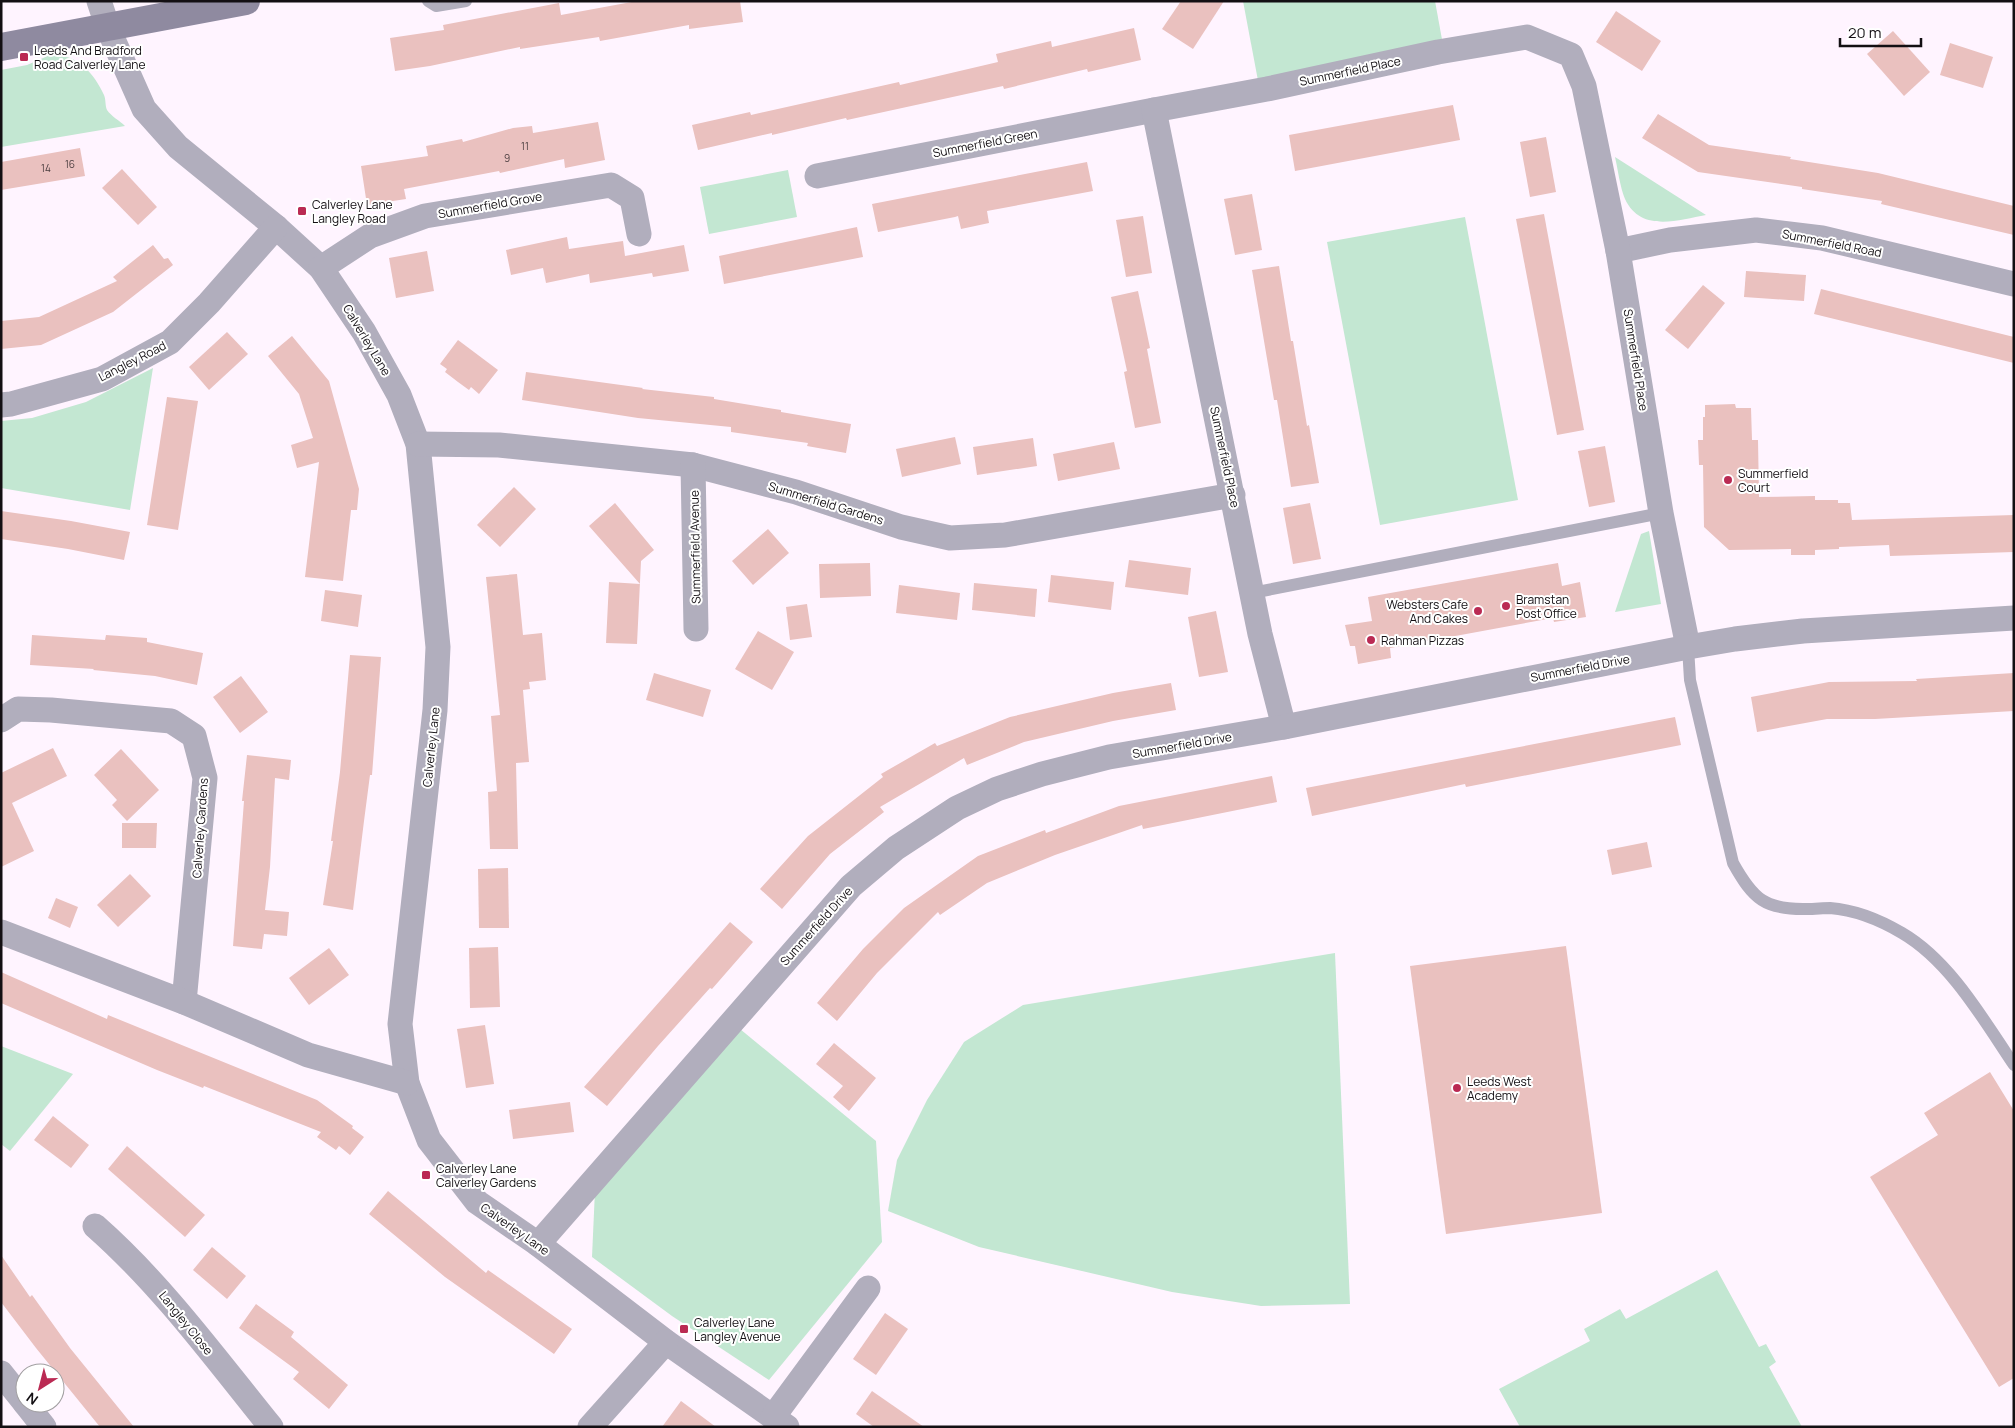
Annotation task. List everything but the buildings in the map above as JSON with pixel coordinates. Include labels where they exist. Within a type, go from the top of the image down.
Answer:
[{"type":"main road","points":[[1,47],[246,1]]},
{"type":"street","name":"Calverley Lane","points":[[99,1],[108,28],[144,109],[178,147],[276,227],[320,268],[364,332],[399,395],[418,444],[438,647],[435,710],[400,1024],[407,1083],[429,1140],[477,1202],[538,1244],[666,1342],[780,1422]]},
{"type":"street","name":"Summerfield Place","points":[[1284,727],[1260,634],[1154,110],[1267,89],[1438,52],[1528,37],[1571,55],[1584,86],[1618,251],[1661,513],[1688,647]]},
{"type":"street","name":"Summerfield Green","points":[[817,176],[1154,110]]},
{"type":"street","name":"Summerfield Grove","points":[[320,268],[370,236],[425,216],[611,185],[632,198],[638,234]]},
{"type":"street","name":"Langley Road","points":[[1,405],[11,404],[102,379],[170,342],[209,304],[276,227]]},
{"type":"street","name":"Summerfield Road","points":[[1618,251],[1670,240],[1756,230],[1822,238],[2014,284]]},
{"type":"street","name":"Summerfield Gardens","points":[[418,444],[499,445],[693,465],[796,492],[901,527],[950,538],[1005,535],[1233,496]]},
{"type":"street","name":"Summerfield Avenue","points":[[693,465],[696,630]]},
{"type":"street","name":"Summerfield Drive","points":[[538,1244],[851,886],[896,848],[957,808],[998,789],[1042,774],[1110,757],[1284,727],[1688,647],[1803,631],[2014,618]]},
{"type":"street","name":"Calverley Gardens","points":[[1,720],[18,709],[51,710],[171,721],[194,736],[205,778],[184,1002]]},
{"type":"street","points":[[1,932],[184,1002],[308,1054],[407,1083]]},
{"type":"street","name":"Langley Close","points":[[95,1226],[126,1254],[160,1291],[271,1427]]},
{"type":"street","points":[[780,1422],[868,1288]]},
{"type":"street","points":[[590,1427],[666,1342]]},
{"type":"street","points":[[1,1374],[15,1391]]},
{"type":"street","points":[[33,1413],[44,1427]]},
{"type":"lane","points":[[428,1],[436,6],[466,1]]},
{"type":"lane","points":[[1252,593],[1661,513]]},
{"type":"lane","points":[[1688,647],[1690,680],[1733,863],[1746,886],[1761,902],[1775,906],[1806,909],[1830,908],[1860,914],[1882,922],[1903,933],[1926,949],[1949,975],[1974,1005],[2014,1065]]},
{"type":"green space","points":[[1243,1],[1435,1],[1443,45],[1259,86]]},
{"type":"green space","points":[[50,55],[68,57],[83,66],[100,87],[105,97],[107,110],[125,126],[1,147],[1,70],[27,65]]},
{"type":"green space","points":[[1615,157],[1706,215],[1661,222],[1640,217],[1632,210],[1625,199]]},
{"type":"green space","points":[[788,170],[797,217],[709,234],[700,187]]},
{"type":"green space","points":[[1465,217],[1518,500],[1380,525],[1327,242]]},
{"type":"green space","points":[[153,368],[130,510],[1,488],[1,421],[32,418],[86,402]]},
{"type":"green space","points":[[1649,531],[1661,604],[1615,612],[1641,534]]},
{"type":"green space","points":[[1335,953],[1350,1304],[1261,1306],[1172,1292],[979,1247],[888,1211],[897,1160],[927,1100],[964,1042],[1023,1005]]},
{"type":"green space","points":[[740,1029],[876,1141],[882,1242],[769,1380],[672,1316],[592,1257],[595,1190]]},
{"type":"green space","points":[[1,1046],[73,1074],[10,1151],[1,1144]]},
{"type":"green space","points":[[1717,1270],[1759,1347],[1766,1344],[1776,1362],[1769,1367],[1802,1427],[1520,1427],[1499,1389],[1590,1341],[1584,1329],[1620,1309],[1626,1319]]},
{"type":"place","name":"Leeds And Bradford Road Calverley Lane","points":[[24,57]]},
{"type":"place","name":"Calverley Lane Langley Road","points":[[302,211]]},
{"type":"place","name":"Summerfield Court","points":[[1728,480]]},
{"type":"place","name":"Bramstan Post Office","points":[[1506,606]]},
{"type":"place","name":"Websters Cafe And Cakes","points":[[1478,611]]},
{"type":"place","name":"Rahman Pizzas","points":[[1371,640]]},
{"type":"place","name":"Leeds West Academy","points":[[1457,1088]]},
{"type":"place","name":"Calverley Lane Calverley Gardens","points":[[426,1175]]},
{"type":"place","name":"Calverley Lane Langley Avenue","points":[[684,1329]]}]
